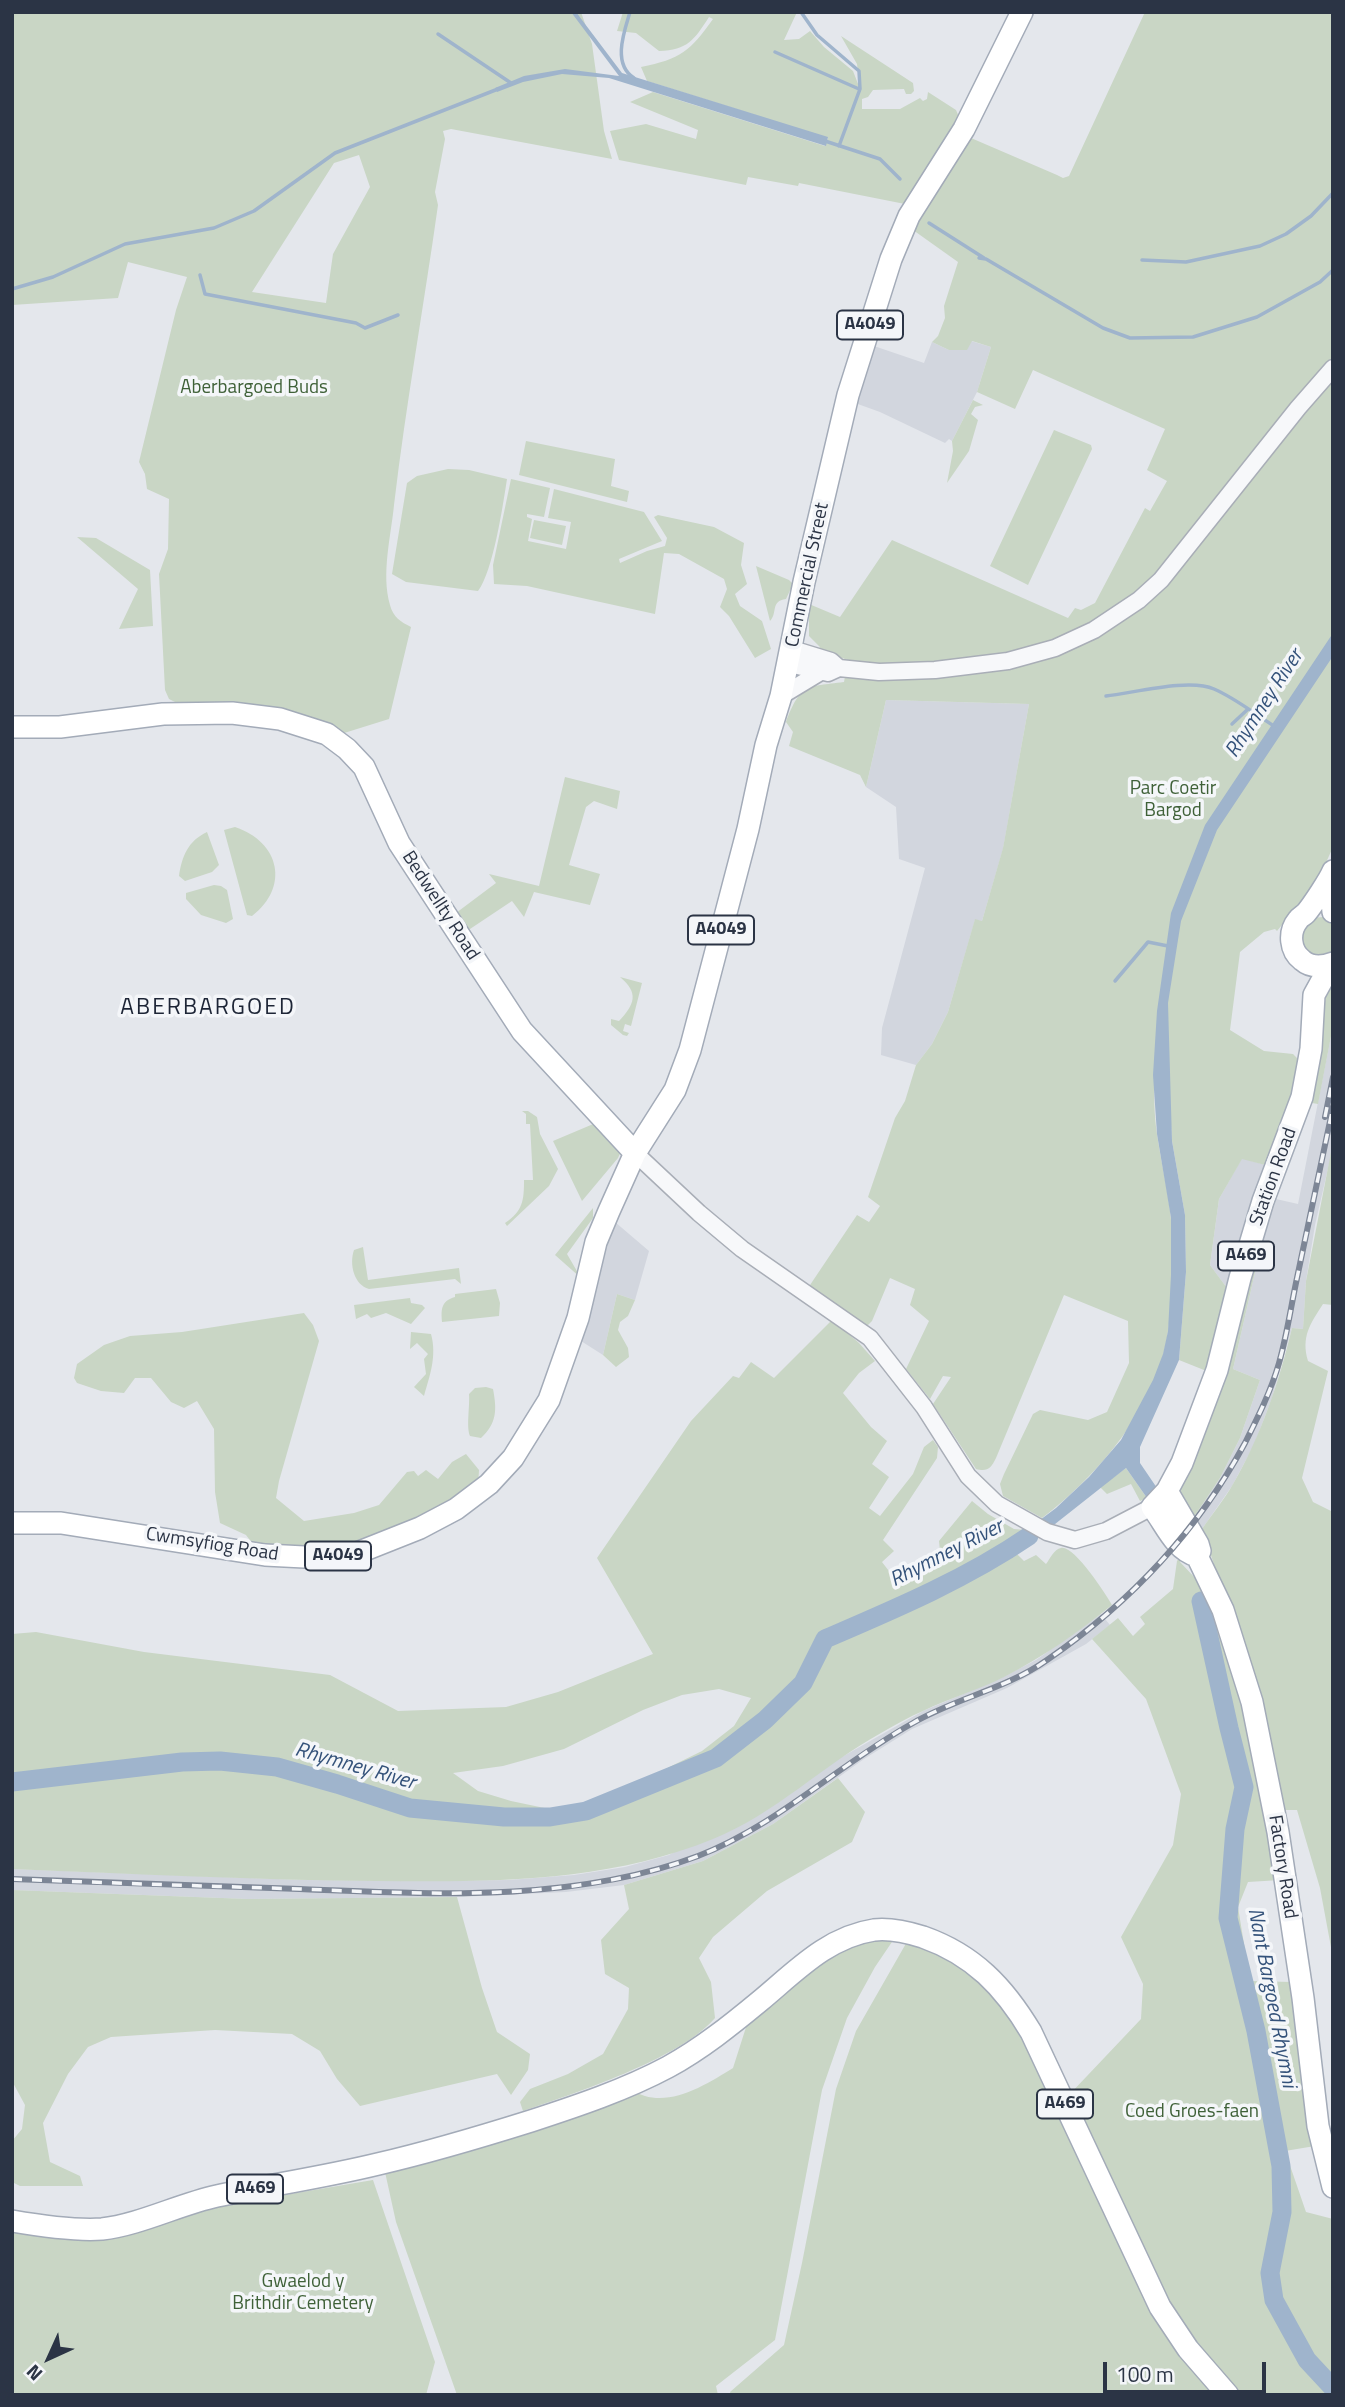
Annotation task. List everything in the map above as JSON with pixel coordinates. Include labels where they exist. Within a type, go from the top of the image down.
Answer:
[{"type":"main road","name":"Commercial Street","points":[[635,1153],[675,1090],[690,1050],[745,838],[766,745],[781,696],[804,582],[848,395],[891,259],[909,216],[964,129],[1021,12]]},
{"type":"main road","name":"Bedwellty Road","points":[[12,727],[60,727],[163,714],[232,713],[280,719],[327,734],[347,749],[364,767],[399,843],[522,1031],[635,1153]]},
{"type":"main road","name":"Station Road","points":[[1306,912],[1322,910],[1333,913],[1330,899],[1331,875]]},
{"type":"main road","name":"Station Road","points":[[1331,875],[1293,927],[1291,936],[1293,949],[1303,961],[1312,966],[1332,964]]},
{"type":"main road","name":"Station Road","points":[[1152,1507],[1167,1491],[1182,1463],[1217,1370],[1255,1227],[1302,1097],[1309,1060],[1314,995],[1303,961]]},
{"type":"main road","name":"Station Road","points":[[1314,995],[1332,964]]},
{"type":"main road","name":"Cwmsyfiog Road","points":[[12,1522],[61,1523],[265,1555],[324,1559],[357,1553],[385,1543],[456,1509],[489,1484],[513,1458],[549,1400],[578,1318],[596,1242],[635,1153]]},
{"type":"main road","name":"Factory Road","points":[[1167,1491],[1198,1544],[1200,1551],[1197,1556]]},
{"type":"main road","name":"Factory Road","points":[[1152,1507],[1171,1536],[1187,1553],[1197,1556],[1223,1611],[1252,1702],[1282,1860],[1303,1998],[1318,2126],[1333,2187]]},
{"type":"main road","name":"A469","points":[[12,2221],[62,2227],[104,2228],[214,2197],[377,2165],[549,2115],[641,2080],[691,2053],[726,2029],[800,1966],[839,1942],[858,1933],[875,1930],[905,1932],[939,1943],[976,1964],[1021,2015],[1160,2307],[1182,2341],[1228,2395]]},
{"type":"street","points":[[790,656],[819,673],[828,673],[839,668],[879,672],[935,670],[1008,662],[1072,642],[1117,616],[1161,580],[1333,368]]},
{"type":"street","points":[[790,656],[831,661],[839,668]]},
{"type":"street","points":[[781,696],[819,673]]},
{"type":"street","name":"Bedwellty Road","points":[[635,1153],[742,1249],[870,1338],[924,1407],[968,1476],[998,1504],[1064,1538],[1082,1538],[1106,1531],[1152,1507]]},
{"type":"shaded area","points":[[971,341],[991,347],[977,392],[952,441],[949,439],[945,443],[855,403],[874,346],[924,363],[932,342],[949,350]]},
{"type":"shaded area","points":[[886,700],[1029,704],[1003,849],[982,921],[975,920],[948,1012],[932,1044],[916,1065],[881,1055],[882,1028],[925,868],[899,859],[896,807],[866,787]]},
{"type":"shaded area","points":[[1333,1026],[1333,1147],[1315,1225],[1306,1281],[1303,1329],[1292,1328],[1272,1398],[1254,1445],[1232,1486],[1202,1529],[1192,1520],[1220,1478],[1240,1438],[1260,1380],[1233,1369],[1262,1242],[1276,1199],[1298,1204]]},
{"type":"shaded area","points":[[1242,1158],[1269,1166],[1243,1229],[1227,1288],[1210,1265],[1219,1199]]},
{"type":"shaded area","points":[[615,1222],[649,1251],[635,1300],[617,1294],[603,1355],[581,1341],[599,1265]]},
{"type":"shaded area","points":[[1101,1614],[1110,1625],[1086,1644],[1007,1688],[912,1729],[864,1759],[773,1824],[703,1861],[624,1885],[566,1892],[457,1897],[248,1899],[12,1890],[12,1869],[303,1880],[433,1881],[509,1880],[574,1875],[625,1867],[669,1855],[923,1711],[1036,1660]]},
{"type":"green space","name":"Aberbargoed Buds","points":[[12,12],[581,12],[592,44],[604,131],[612,159],[451,129],[443,131],[445,139],[435,192],[438,205],[388,555],[386,581],[391,609],[398,619],[411,627],[389,719],[341,734],[254,707],[177,703],[169,699],[165,690],[159,574],[168,549],[169,499],[147,489],[145,474],[139,462],[176,310],[187,277],[128,262],[118,298],[12,305]],"holes":[[[359,155],[370,187],[333,254],[326,303],[252,292],[334,163]]]},
{"type":"green space","points":[[623,12],[797,12],[784,40],[799,39],[810,31],[824,47],[853,71],[860,89],[857,64],[841,36],[913,83],[914,91],[911,94],[906,94],[904,89],[873,90],[868,97],[862,99],[862,109],[900,109],[920,98],[923,101],[927,99],[928,92],[956,110],[959,117],[905,204],[799,183],[798,186],[748,177],[746,185],[619,160],[610,131],[646,124],[696,139],[698,130],[630,102],[653,92],[825,146],[828,138],[647,81],[641,67],[666,61],[683,52],[698,39],[713,19],[709,17],[694,38],[684,46],[659,51],[636,33],[617,31]]},
{"type":"green space","name":"Parc Coetir Bargod","points":[[1145,12],[1333,12],[1333,847],[1315,881],[1277,931],[1275,929],[1264,932],[1240,952],[1230,1030],[1264,1051],[1293,1054],[1299,1060],[1269,1166],[1242,1159],[1219,1199],[1210,1265],[1227,1288],[1209,1372],[1179,1360],[1186,1272],[1185,1215],[1172,1141],[1168,1076],[1154,1075],[1156,1127],[1170,1208],[1172,1247],[1171,1304],[1162,1359],[1139,1411],[1123,1436],[1084,1481],[1042,1518],[1003,1496],[1000,1484],[1004,1474],[1033,1414],[1040,1410],[1088,1420],[1107,1412],[1129,1363],[1128,1321],[1064,1295],[996,1458],[989,1468],[980,1470],[976,1469],[933,1404],[951,1377],[943,1376],[930,1399],[906,1369],[929,1321],[910,1305],[915,1289],[890,1278],[872,1321],[867,1326],[808,1288],[857,1215],[869,1222],[880,1206],[868,1197],[895,1118],[905,1101],[916,1065],[932,1044],[948,1012],[975,919],[982,921],[1003,848],[1029,704],[886,700],[866,787],[860,775],[789,746],[793,732],[786,722],[796,700],[806,689],[844,682],[848,660],[818,650],[820,647],[809,636],[809,604],[840,617],[892,540],[1068,618],[1075,608],[1081,610],[1095,603],[1145,508],[1150,511],[1167,481],[1147,470],[1165,429],[1033,370],[1015,409],[977,392],[991,347],[972,341],[967,350],[949,350],[932,342],[938,336],[945,318],[944,306],[958,262],[913,230],[928,202],[971,138],[1063,178],[1069,176]]},
{"type":"green space","points":[[973,400],[983,405],[975,407],[971,414],[978,420],[969,451],[947,483],[953,451],[952,441]]},
{"type":"green space","points":[[1054,430],[1091,445],[1092,449],[1028,585],[990,566]]},
{"type":"green space","points":[[526,441],[615,459],[611,486],[629,491],[627,502],[519,475]]},
{"type":"green space","points":[[448,469],[469,470],[507,479],[493,554],[478,591],[406,582],[392,574],[407,483],[417,476]]},
{"type":"green space","points":[[511,479],[550,488],[544,517],[527,514],[527,517],[532,519],[528,541],[566,549],[571,522],[548,518],[554,489],[644,512],[662,541],[619,559],[620,563],[665,546],[667,538],[654,517],[658,515],[714,527],[744,543],[741,565],[747,584],[735,594],[740,606],[762,621],[771,649],[755,658],[729,616],[720,607],[727,589],[724,579],[679,554],[664,553],[655,614],[527,586],[494,584],[493,565]]},
{"type":"green space","points":[[534,520],[566,526],[562,545],[530,538]]},
{"type":"green space","points":[[77,537],[96,538],[150,570],[153,626],[119,629],[138,589]]},
{"type":"green space","points":[[756,566],[793,584],[786,599],[776,605],[770,621]]},
{"type":"green space","points":[[565,777],[620,791],[617,809],[594,801],[586,807],[569,865],[600,874],[590,905],[534,892],[524,917],[512,901],[467,931],[456,913],[496,883],[489,874],[539,886]]},
{"type":"green space","points":[[235,827],[262,843],[275,866],[272,892],[252,916],[247,915],[224,830]]},
{"type":"green space","points":[[207,832],[219,865],[212,872],[185,881],[179,876],[184,856],[195,840]]},
{"type":"green space","points":[[214,885],[227,890],[233,919],[226,923],[201,915],[186,899],[186,893]]},
{"type":"green space","points":[[1323,917],[1333,921],[1333,955],[1309,958],[1297,934],[1312,918]]},
{"type":"green space","points":[[620,977],[642,983],[631,1026],[625,1024],[623,1031],[629,1033],[627,1036],[611,1025],[611,1019],[619,1021],[633,999],[630,988]]},
{"type":"green space","points":[[1333,977],[1333,1026],[1318,1104],[1312,1103],[1326,998]]},
{"type":"green space","points":[[522,1111],[528,1111],[537,1117],[540,1134],[558,1169],[549,1186],[507,1226],[505,1223],[516,1214],[521,1204],[524,1180],[533,1180],[530,1124],[526,1124],[526,1114]]},
{"type":"green space","points":[[598,1122],[621,1151],[582,1201],[553,1141]]},
{"type":"green space","name":"Coed Groes-faen","points":[[1332,1147],[1333,1305],[1323,1304],[1306,1338],[1308,1361],[1328,1371],[1302,1478],[1313,1502],[1333,1512],[1333,1958],[1320,1888],[1297,1810],[1268,1810],[1280,1880],[1248,1882],[1238,1907],[1250,1981],[1292,1982],[1315,2146],[1285,2151],[1306,2212],[1333,2219],[1333,2395],[731,2395],[730,2392],[784,2345],[836,2089],[856,2031],[908,1940],[947,1953],[981,1979],[1069,2095],[1141,2019],[1143,1984],[1121,1937],[1173,1845],[1181,1794],[1146,1699],[1092,1639],[1118,1618],[1133,1636],[1145,1624],[1140,1617],[1173,1589],[1180,1557],[1180,1562],[1232,1617],[1202,1529],[1229,1490],[1261,1428],[1292,1328],[1303,1329],[1306,1281]]},
{"type":"green space","points":[[1270,1198],[1276,1199],[1262,1242],[1233,1369],[1260,1380],[1240,1438],[1220,1478],[1192,1520],[1180,1497],[1179,1489]]},
{"type":"green space","points":[[593,1208],[593,1218],[567,1254],[581,1278],[555,1255]]},
{"type":"green space","points":[[363,1247],[368,1280],[459,1268],[461,1284],[455,1279],[369,1289],[356,1279],[353,1267],[354,1250]]},
{"type":"green space","points":[[496,1289],[500,1303],[499,1316],[442,1322],[443,1306],[455,1297],[455,1294]]},
{"type":"green space","points":[[617,1294],[635,1300],[628,1316],[620,1322],[618,1330],[628,1348],[629,1357],[616,1367],[603,1355]]},
{"type":"green space","points":[[410,1298],[411,1303],[425,1308],[411,1324],[386,1313],[371,1318],[367,1314],[356,1319],[354,1305]]},
{"type":"green space","points":[[304,1313],[313,1325],[319,1341],[276,1498],[304,1521],[354,1513],[379,1505],[407,1472],[414,1471],[418,1476],[426,1470],[438,1479],[452,1462],[466,1454],[479,1470],[478,1486],[434,1513],[348,1549],[255,1547],[246,1535],[220,1523],[215,1492],[214,1429],[197,1401],[184,1408],[171,1402],[151,1378],[135,1378],[124,1393],[101,1391],[77,1383],[74,1378],[77,1364],[104,1345],[130,1336],[182,1332]]},
{"type":"green space","points":[[832,1320],[875,1361],[859,1373],[843,1393],[871,1427],[887,1441],[872,1464],[889,1477],[869,1508],[880,1516],[913,1474],[924,1447],[933,1440],[938,1447],[937,1458],[883,1540],[894,1551],[882,1562],[895,1579],[921,1560],[933,1558],[940,1551],[939,1541],[972,1501],[1014,1529],[1026,1530],[1004,1546],[1012,1558],[1017,1554],[1024,1561],[1036,1555],[1046,1564],[1056,1550],[1067,1549],[1089,1571],[1112,1605],[1060,1644],[1018,1669],[994,1682],[918,1713],[881,1733],[736,1829],[672,1853],[631,1864],[547,1877],[462,1881],[286,1879],[12,1869],[12,1634],[36,1632],[144,1652],[330,1675],[398,1711],[506,1707],[558,1692],[653,1654],[597,1558],[691,1421],[733,1376],[739,1378],[751,1362],[774,1378]],"holes":[[[719,1689],[751,1698],[734,1726],[702,1751],[590,1806],[554,1810],[511,1801],[478,1791],[453,1773],[503,1766],[564,1749],[643,1710],[682,1695]]]},
{"type":"green space","points":[[411,1332],[431,1334],[433,1342],[432,1365],[424,1396],[414,1387],[426,1374],[424,1359],[428,1354],[417,1343],[410,1349]]},
{"type":"green space","points":[[475,1388],[493,1389],[493,1421],[481,1438],[470,1436],[469,1394]]},
{"type":"green space","points":[[1126,1468],[1147,1498],[1140,1501],[1131,1484],[1107,1494],[1100,1487]]},
{"type":"green space","points":[[838,1778],[865,1812],[852,1842],[767,1891],[713,1937],[699,1958],[711,1982],[715,2018],[699,2033],[653,2061],[523,2111],[520,2102],[530,2089],[568,2074],[603,2054],[628,2009],[629,1988],[605,1974],[601,1940],[629,1909],[624,1885],[703,1861],[773,1824]]},
{"type":"green space","points":[[12,1890],[248,1899],[457,1897],[497,2032],[530,2054],[528,2070],[511,2095],[497,2074],[360,2106],[337,2079],[320,2051],[292,2034],[215,2030],[111,2037],[88,2047],[68,2074],[43,2123],[50,2162],[80,2176],[83,2186],[20,2186],[12,2182],[12,2141],[22,2129],[25,2105],[12,2081]]},
{"type":"green space","points":[[896,1936],[875,1967],[847,2018],[822,2090],[775,2340],[716,2386],[718,2395],[457,2395],[396,2222],[385,2172],[631,2089],[656,2098],[696,2089],[733,2068],[748,2021],[843,1945]]},
{"type":"green space","name":"Gwaelod y Brithdir Cemetery","points":[[373,2180],[435,2362],[426,2395],[12,2395],[12,2232],[214,2207]]},
{"type":"water","points":[[571,12],[576,12],[622,73],[828,137],[826,146],[609,78],[562,74],[523,82],[497,92],[495,88],[524,76],[565,69],[619,76]]},
{"type":"water","points":[[1333,633],[1333,656],[1217,830],[1181,921],[1168,1003],[1172,1141],[1185,1215],[1186,1272],[1179,1360],[1140,1447],[1140,1463],[1157,1488],[1147,1498],[1126,1468],[1012,1558],[1004,1547],[1056,1508],[1089,1477],[1121,1440],[1153,1380],[1163,1354],[1168,1331],[1171,1218],[1157,1134],[1153,1075],[1157,1011],[1171,913],[1205,825]]},
{"type":"waterway","points":[[630,12],[621,56],[627,72],[634,78]]},
{"type":"waterway","points":[[801,12],[817,35],[859,71],[860,89],[839,146]]},
{"type":"waterway","points":[[438,34],[511,83]]},
{"type":"waterway","points":[[775,52],[859,89]]},
{"type":"waterway","points":[[12,289],[53,277],[125,244],[214,228],[254,211],[335,153],[498,89]]},
{"type":"waterway","points":[[825,141],[880,159],[900,179]]},
{"type":"waterway","points":[[1142,260],[1186,262],[1260,246],[1286,234],[1311,216],[1333,193]]},
{"type":"waterway","points":[[929,223],[984,258]]},
{"type":"waterway","points":[[979,258],[986,259],[1103,328],[1130,338],[1193,337],[1257,317],[1320,282],[1333,270]]},
{"type":"waterway","points":[[200,275],[205,294],[356,323],[365,328],[398,315]]},
{"type":"waterway","points":[[1106,696],[1161,687],[1203,686],[1230,697],[1274,726]]},
{"type":"waterway","points":[[1232,724],[1247,710]]},
{"type":"waterway","points":[[1115,981],[1148,942],[1168,946]]},
{"type":"waterway","name":"Rhymney River","points":[[12,1782],[182,1762],[220,1761],[277,1767],[410,1808],[504,1817],[550,1817],[586,1811],[716,1758],[765,1720],[803,1683],[825,1639],[955,1580],[1029,1536]]},
{"type":"waterway","name":"Nant Bargoed Rhymni","points":[[1201,1601],[1244,1787],[1235,1829],[1228,1918],[1256,2031],[1281,2166],[1282,2212],[1270,2273],[1274,2300],[1307,2360],[1333,2388]]},
{"type":"railway","points":[[1325,1117],[1333,1077]]},
{"type":"railway","points":[[12,1879],[451,1893],[501,1892],[602,1882],[650,1871],[698,1856],[727,1843],[782,1811],[913,1723],[1031,1670],[1106,1615],[1159,1564],[1205,1506],[1245,1443],[1268,1394],[1282,1352],[1333,1107]]},
{"type":"district","name":"ABERBARGOED","points":[[208,1008]]}]
